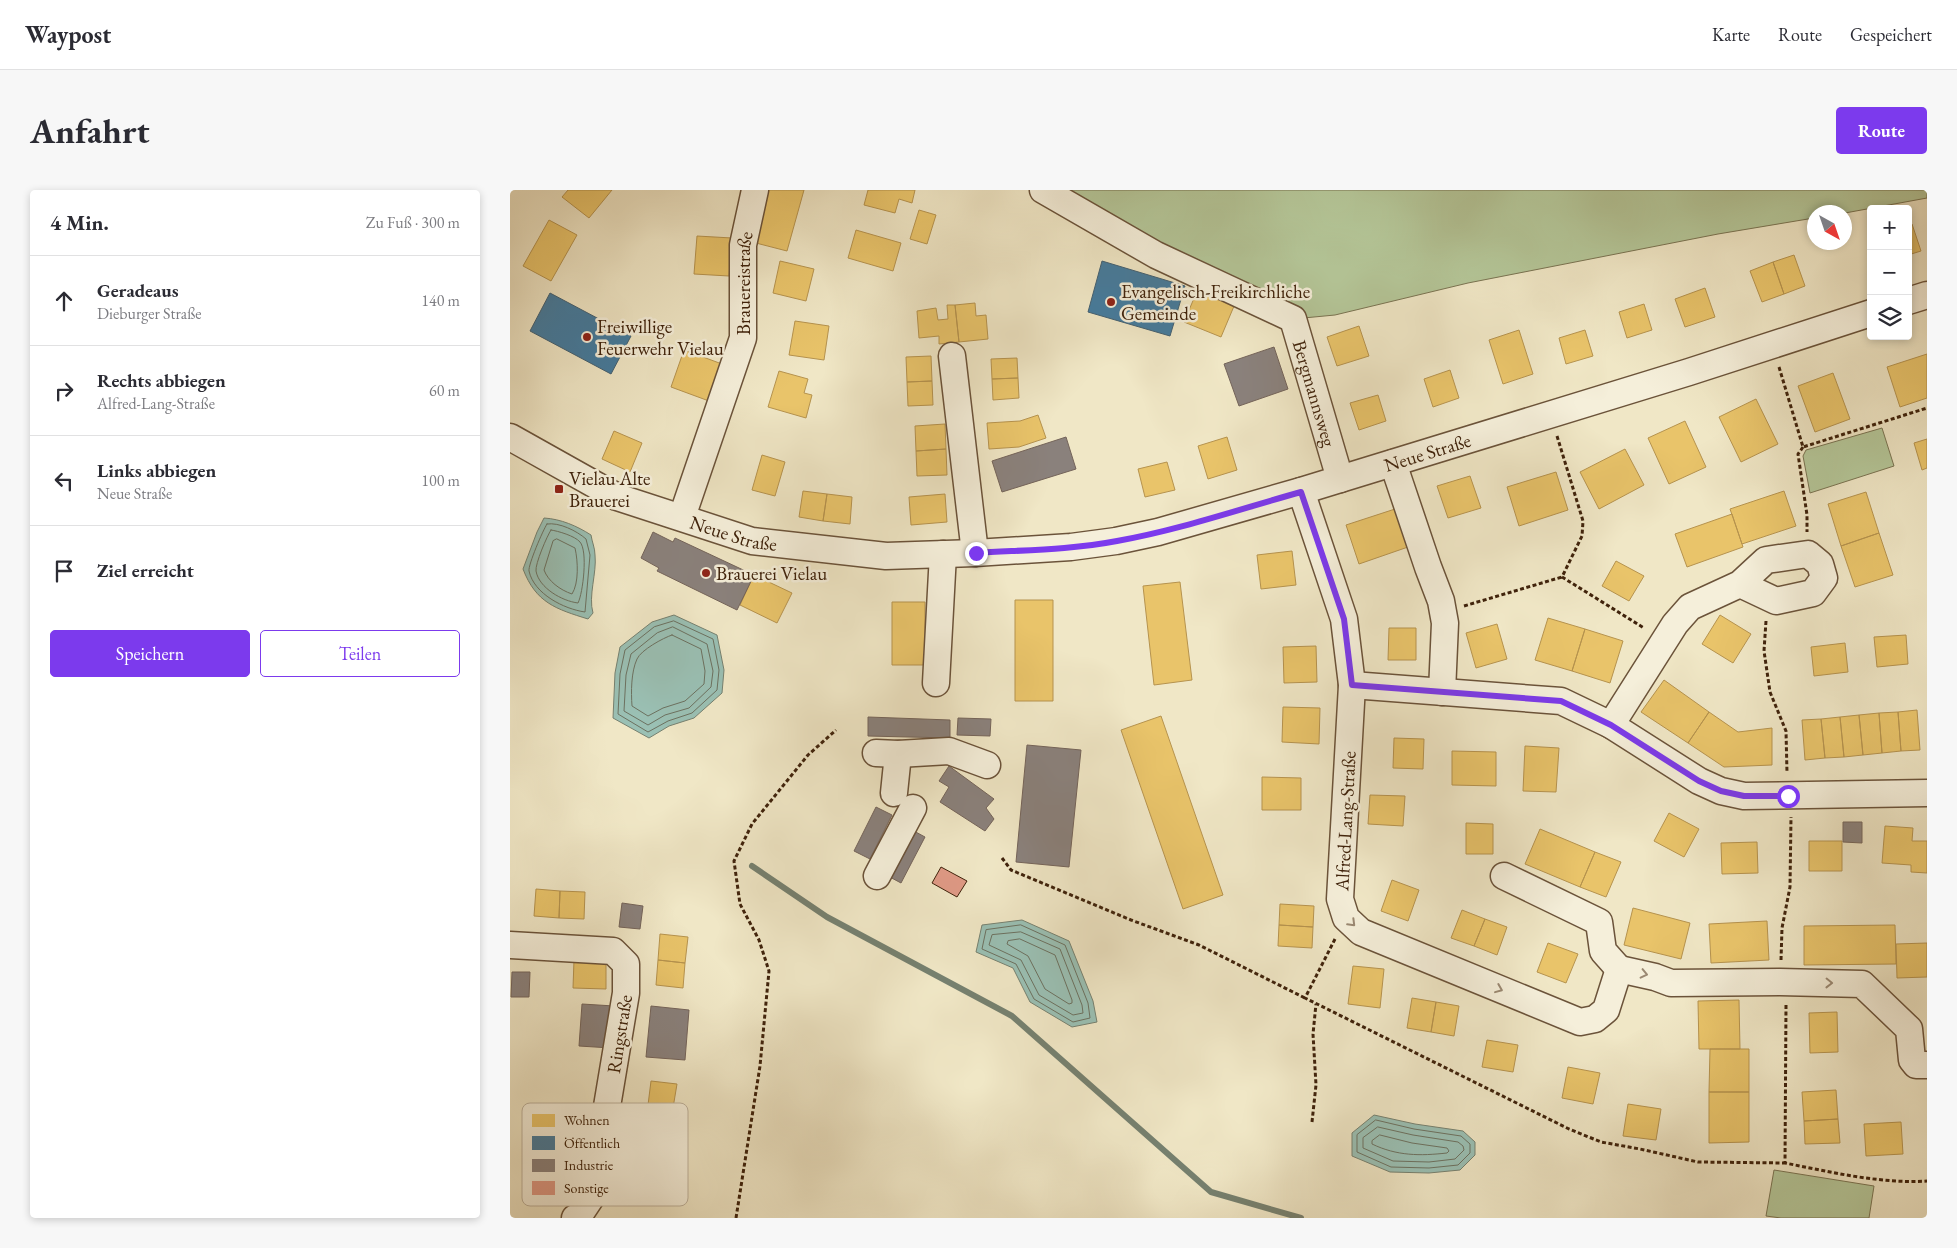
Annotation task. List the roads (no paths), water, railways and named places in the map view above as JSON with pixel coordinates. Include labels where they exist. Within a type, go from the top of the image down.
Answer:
[{"type":"street","name":"Brauereistraße","points":[[682,517],[743,338],[743,246],[755,190]]},
{"type":"street","name":"Bergmannsweg","points":[[1043,190],[1156,255],[1293,319],[1340,479]]},
{"type":"street","points":[[1912,300],[1927,295]]},
{"type":"street","name":"Neue Straße","points":[[510,437],[617,497],[752,541],[886,556],[1071,547],[1116,542],[1158,532],[1301,492],[1867,314]]},
{"type":"street","points":[[952,356],[976,553]]},
{"type":"street","points":[[1393,463],[1441,602],[1445,632],[1442,692]]},
{"type":"street","name":"Alfred-Lang-Straße","points":[[1301,492],[1344,619],[1352,685],[1340,899],[1346,918],[1361,932],[1580,1022],[1596,1019],[1606,1010],[1619,969]]},
{"type":"street","points":[[936,683],[943,554]]},
{"type":"street","points":[[1611,725],[1664,640],[1690,607],[1740,584],[1766,560],[1808,554],[1820,564],[1824,578],[1814,593],[1776,601],[1740,584]]},
{"type":"street","points":[[1352,685],[1561,701],[1611,725],[1699,781],[1721,791],[1744,796],[1927,793]]},
{"type":"street","points":[[877,876],[903,801],[887,753],[949,751],[988,765]]},
{"type":"street","points":[[1504,876],[1599,922],[1604,951],[1619,969],[1655,977],[1671,983],[1780,982],[1862,984],[1918,1027],[1912,1060],[1916,1065],[1927,1065]]},
{"type":"street","name":"Ringstraße","points":[[510,945],[613,951],[626,964],[626,993],[608,1103]]},
{"type":"street","name":"Ringstraße","points":[[575,1218],[578,1217],[585,1206]]},
{"type":"water","points":[[544,518],[569,524],[591,535],[595,550],[595,562],[591,599],[593,613],[588,619],[566,612],[548,603],[534,590],[523,569]]},
{"type":"water","points":[[674,615],[717,635],[724,670],[722,693],[694,718],[669,726],[649,738],[613,718],[615,673],[620,647],[652,622]]},
{"type":"water","points":[[1022,920],[1069,941],[1093,1001],[1097,1022],[1072,1027],[1030,1002],[1013,968],[976,952],[982,925]]},
{"type":"water","points":[[1374,1115],[1415,1124],[1463,1131],[1475,1142],[1475,1155],[1460,1170],[1429,1173],[1390,1172],[1352,1156],[1352,1133]]},
{"type":"waterway","points":[[752,866],[827,917],[1012,1016],[1211,1192],[1301,1218]]},
{"type":"place","name":"Evangelisch-Freikirchliche Gemeinde","points":[[1111,302]]},
{"type":"place","name":"Freiwillige Feuerwehr Vielau","points":[[587,337]]},
{"type":"place","name":"Vielau Alte Brauerei","points":[[559,489]]},
{"type":"place","name":"Brauerei Vielau","points":[[706,573]]}]
